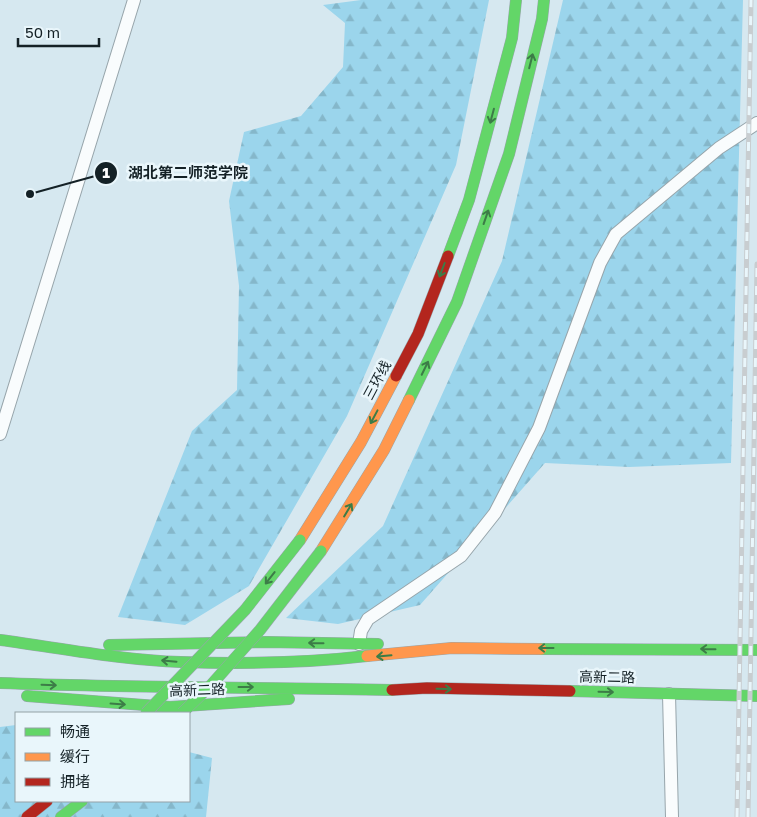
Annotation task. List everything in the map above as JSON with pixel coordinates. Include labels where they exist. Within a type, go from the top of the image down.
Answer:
[{"type":"main road","name":"三环线","points":[[147,712],[246,610],[300,540],[361,442],[418,334],[469,200],[512,38],[516,0]]},
{"type":"main road","points":[[183,712],[212,684],[260,630],[321,551],[384,450],[456,302],[508,154],[542,18],[544,0]]},
{"type":"main road","name":"高新二路","points":[[0,640],[115,656],[180,662],[252,662],[352,658],[452,648]]},
{"type":"main road","name":"高新二路","points":[[57,648],[142,644],[267,642],[399,643],[452,648],[757,650]]},
{"type":"main road","name":"高新二路","points":[[0,683],[112,687],[279,687],[396,690]]},
{"type":"main road","name":"高新二路","points":[[0,692],[57,700],[170,707],[427,688],[757,696]]},
{"type":"main road","points":[[26,817],[46,802]]},
{"type":"main road","points":[[61,817],[81,802]]},
{"type":"street","points":[[0,434],[134,0]]},
{"type":"street","points":[[359,644],[361,631],[368,619],[460,556],[495,513],[539,428],[600,263],[616,234],[719,148],[757,123]]},
{"type":"street","points":[[669,694],[672,817]]},
{"type":"green space","points":[[361,0],[489,0],[456,165],[347,416],[249,586],[185,625],[118,617],[192,431],[237,390],[239,286],[229,201],[244,132],[301,116],[343,67],[345,23],[323,5]]},
{"type":"green space","points":[[563,0],[743,0],[731,463],[629,467],[545,463],[420,605],[338,624],[286,618],[383,526],[502,261]]},
{"type":"green space","points":[[15,725],[15,802],[190,802],[190,752],[212,758],[206,817],[0,817],[0,727]]},
{"type":"railway","points":[[737,817],[751,0]]},
{"type":"railway","points":[[748,817],[757,264]]},
{"type":"traffic: fast","points":[[448,256],[469,200],[512,38],[516,0]]},
{"type":"traffic: fast","points":[[409,400],[457,302],[509,154],[542,19],[544,0]]},
{"type":"traffic: fast","points":[[147,712],[245,610],[300,540]]},
{"type":"traffic: fast","points":[[183,712],[212,684],[260,630],[321,551]]},
{"type":"traffic: fast","points":[[0,640],[158,661],[274,662],[367,656]]},
{"type":"traffic: fast","points":[[109,645],[267,642],[378,644]]},
{"type":"traffic: fast","points":[[541,649],[757,650]]},
{"type":"traffic: fast","points":[[0,683],[392,690]]},
{"type":"traffic: fast","points":[[570,691],[757,696]]},
{"type":"traffic: fast","points":[[27,696],[170,707],[289,699]]},
{"type":"traffic: fast","points":[[61,817],[81,802]]},
{"type":"traffic: slow","points":[[300,540],[361,442],[396,376]]},
{"type":"traffic: slow","points":[[321,551],[384,450],[409,400]]},
{"type":"traffic: slow","points":[[367,656],[452,648],[541,649]]},
{"type":"traffic: jam","points":[[396,376],[418,334],[448,256]]},
{"type":"traffic: jam","points":[[392,690],[427,688],[570,691]]},
{"type":"traffic: jam","points":[[27,817],[46,802]]},
{"type":"place","name":"湖北第二师范学院","points":[[30,194]]}]
